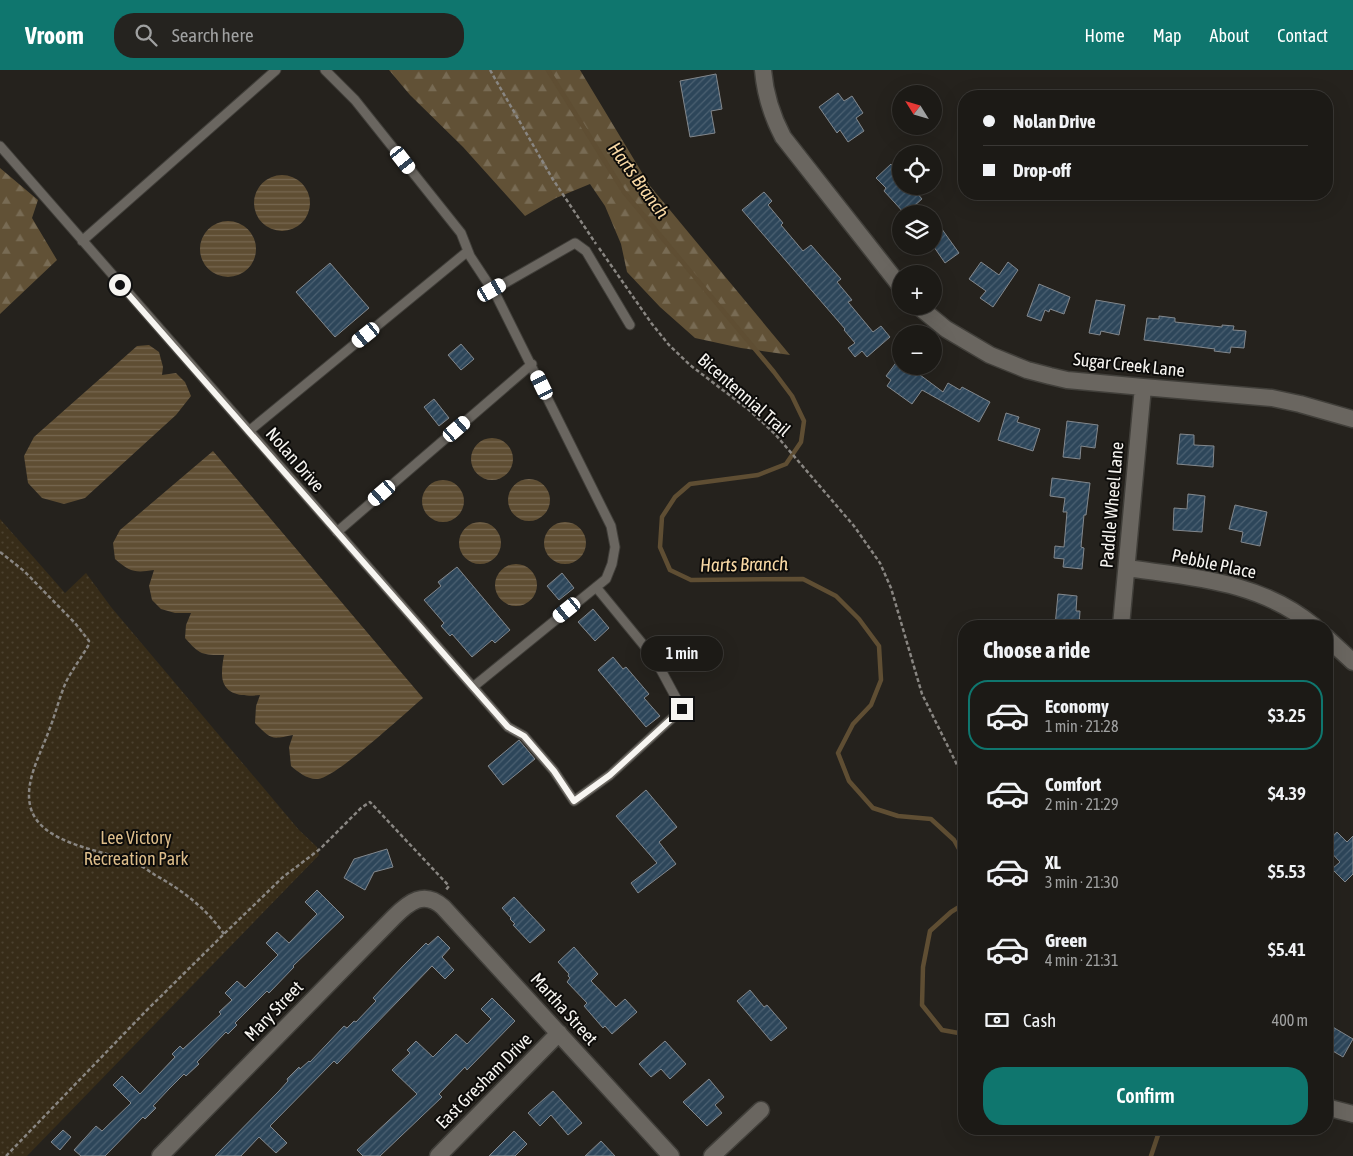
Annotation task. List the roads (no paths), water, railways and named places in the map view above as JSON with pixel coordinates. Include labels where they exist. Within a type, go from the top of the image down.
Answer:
[{"type":"street","points":[[763,70],[768,100],[774,120],[784,137],[892,275]]},
{"type":"street","name":"Sugar Creek Lane","points":[[928,315],[968,343],[990,355],[1027,370],[1067,380],[1272,398],[1353,419]]},
{"type":"street","name":"Paddle Wheel Lane","points":[[1121,620],[1143,387]]},
{"type":"street","name":"Pebble Place","points":[[1127,568],[1220,582],[1243,588],[1264,595],[1305,620]]},
{"type":"street","points":[[1333,643],[1353,662]]},
{"type":"street","name":"Martha Street","points":[[428,900],[443,907],[671,1156]]},
{"type":"street","name":"Mary Street","points":[[160,1156],[394,917],[412,902],[428,900]]},
{"type":"street","name":"East Gresham Drive","points":[[438,1156],[559,1033]]},
{"type":"street","points":[[1333,1109],[1353,1114]]},
{"type":"street","points":[[712,1156],[761,1110]]},
{"type":"lane","points":[[82,241],[276,70]]},
{"type":"lane","points":[[325,70],[355,100],[461,233],[468,251],[492,290],[532,364],[611,526],[615,547],[612,564],[606,579],[473,687]]},
{"type":"lane","name":"Nolan Drive","points":[[0,146],[508,727],[524,736],[554,771],[574,801],[610,775],[682,709],[656,659],[596,587]]},
{"type":"lane","points":[[492,290],[575,243],[586,251],[630,325]]},
{"type":"lane","points":[[249,431],[468,251]]},
{"type":"lane","points":[[337,532],[532,364]]},
{"type":"waterway","name":"Harts Branch","points":[[548,70],[624,192],[774,372],[792,396],[804,421],[801,442],[786,464],[758,475],[690,484],[675,497],[662,517],[660,547],[670,570],[691,580],[803,579],[836,596],[859,619],[879,646],[881,680],[871,705],[853,724],[838,753],[849,781],[873,808],[898,816],[931,819],[954,840],[958,847]]},
{"type":"waterway","name":"Harts Branch","points":[[958,908],[930,931],[923,967],[922,1005],[942,1030],[958,1033]]},
{"type":"waterway","name":"Harts Branch","points":[[1151,1156],[1158,1135]]},
{"type":"park label","name":"Lee Victory Recreation Park","points":[[136,848]]}]
